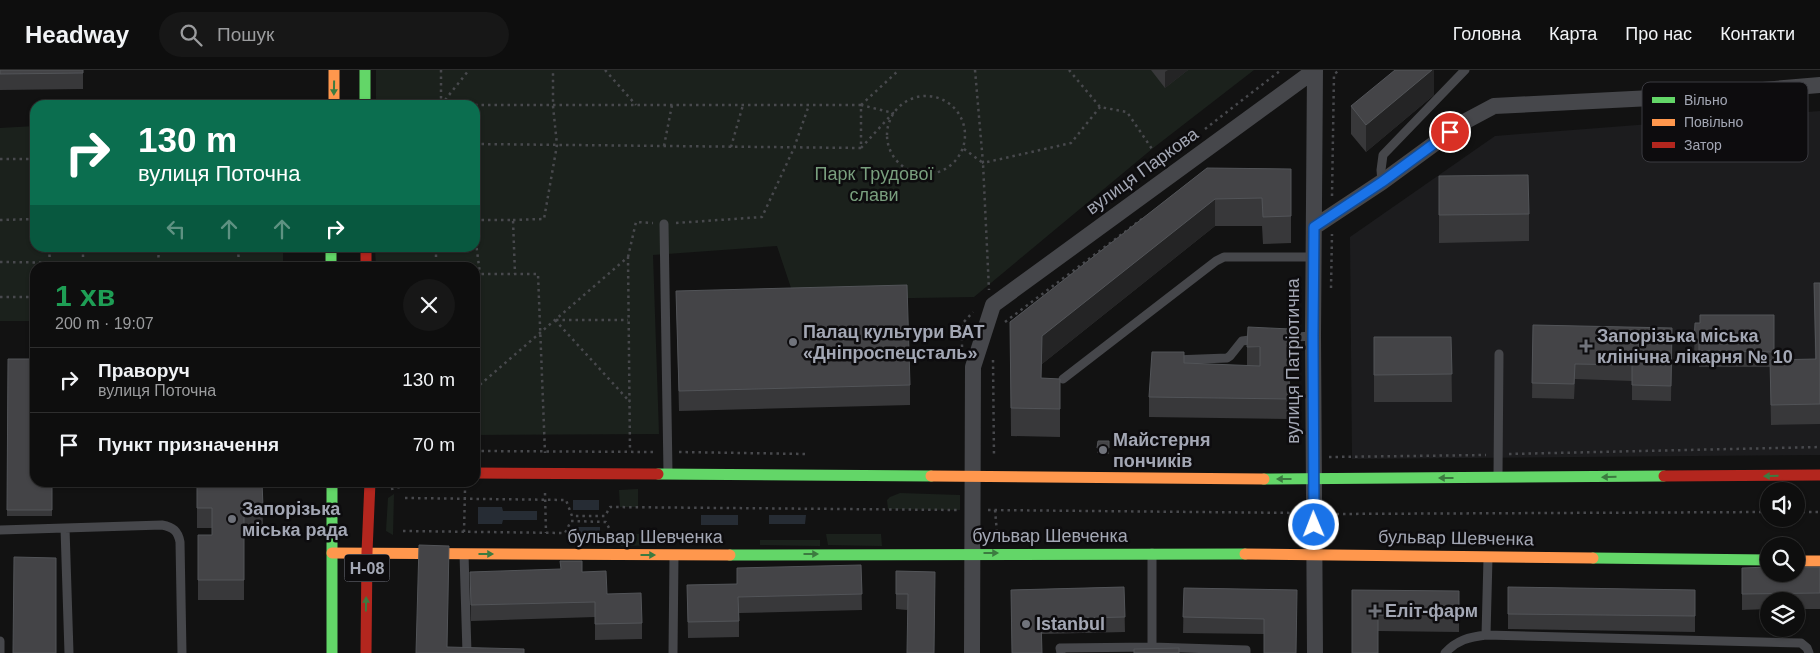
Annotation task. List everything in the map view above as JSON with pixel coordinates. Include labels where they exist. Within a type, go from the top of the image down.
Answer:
[{"type":"street","points":[[334,70],[334,100]]},
{"type":"street","points":[[365,70],[365,100]]},
{"type":"street","name":"вулиця Патріотична","points":[[1315,70],[1313,336],[1315,653]]},
{"type":"street","name":"вулиця Паркова","points":[[972,476],[973,367],[993,305],[1315,70]]},
{"type":"street","points":[[1314,227],[1382,182],[1464,122],[1494,106],[1642,98]]},
{"type":"street","points":[[480,473],[1313,479],[1820,475]]},
{"type":"street","points":[[972,476],[972,653]]},
{"type":"street","name":"Н-08","points":[[332,487],[332,653]]},
{"type":"street","name":"Н-08","points":[[366,653],[370,487]]},
{"type":"street","name":"бульвар Шевченка","points":[[332,553],[674,555],[1152,553],[1760,560]]},
{"type":"street","points":[[1805,561],[1820,561]]},
{"type":"lane","points":[[1382,182],[1383,155],[1465,70]]},
{"type":"lane","points":[[664,224],[668,474]]},
{"type":"lane","points":[[1063,379],[1216,261],[1224,257],[1314,257]]},
{"type":"lane","points":[[1164,361],[1223,359],[1230,356],[1242,341],[1313,336]]},
{"type":"lane","points":[[1498,478],[1499,354]]},
{"type":"lane","points":[[0,530],[162,526],[175,530],[179,535],[180,542],[182,653]]},
{"type":"lane","points":[[65,528],[69,653]]},
{"type":"lane","points":[[1152,553],[1152,647]]},
{"type":"lane","points":[[464,554],[467,653]]},
{"type":"lane","points":[[673,653],[674,555]]},
{"type":"lane","points":[[1486,636],[1488,556]]},
{"type":"lane","points":[[1445,653],[1455,644],[1469,637],[1486,636],[1801,643],[1807,648],[1809,653]]},
{"type":"lane","points":[[0,641],[0,653]]},
{"type":"lane","points":[[1061,653],[1060,648],[1152,647],[1246,650],[1246,653]]},
{"type":"path","points":[[441,70],[441,100]]},
{"type":"path","points":[[445,100],[469,70]]},
{"type":"path","points":[[480,220],[544,219],[557,145],[553,106],[553,70]]},
{"type":"path","points":[[605,70],[636,105]]},
{"type":"path","points":[[861,148],[862,104],[899,70]]},
{"type":"path","points":[[975,70],[983,163],[989,295],[997,289]]},
{"type":"path","points":[[1070,70],[1100,107],[1127,112],[1152,148]]},
{"type":"path","points":[[1202,131],[1281,70]]},
{"type":"path","points":[[1331,293],[1334,74],[1340,70]]},
{"type":"path","points":[[480,144],[861,148],[893,113],[905,101],[920,95],[937,96],[951,104],[962,117],[966,133],[964,149],[954,163],[940,172],[924,174],[908,170],[895,160],[888,145],[887,128],[893,113]]},
{"type":"path","points":[[630,452],[628,257],[636,222],[664,224],[762,217],[794,148],[809,104]]},
{"type":"path","points":[[480,105],[862,104],[893,113]]},
{"type":"path","points":[[664,146],[672,105]]},
{"type":"path","points":[[731,147],[743,105]]},
{"type":"path","points":[[964,149],[983,163],[1071,143],[1100,107]]},
{"type":"path","points":[[0,159],[30,159]]},
{"type":"path","points":[[1002,325],[1147,215]]},
{"type":"path","points":[[0,220],[30,219]]},
{"type":"path","points":[[513,220],[515,274]]},
{"type":"path","points":[[480,385],[628,257]]},
{"type":"path","points":[[0,262],[30,263]]},
{"type":"path","points":[[480,274],[538,274],[545,451],[546,554]]},
{"type":"path","points":[[0,297],[30,298]]},
{"type":"path","points":[[962,352],[962,324],[976,309]]},
{"type":"path","points":[[555,320],[629,320]]},
{"type":"path","points":[[555,320],[630,402]]},
{"type":"path","points":[[994,355],[992,364],[994,462]]},
{"type":"path","points":[[1328,457],[1820,447]]},
{"type":"path","points":[[480,451],[815,454]]},
{"type":"path","points":[[464,554],[465,487]]},
{"type":"path","points":[[405,498],[566,500],[572,516],[605,516],[610,507],[1314,514],[1760,512]]},
{"type":"path","points":[[995,510],[997,535]]},
{"type":"path","points":[[1805,512],[1820,512]]},
{"type":"shaded area","name":"Запорізька міська клінічна лікарня № 10","points":[[1820,111],[1820,455],[1352,459],[1350,237],[1495,136],[1642,125],[1642,162],[1808,162],[1808,112]]},
{"type":"shaded area","points":[[573,500],[599,500],[599,510],[573,510]]},
{"type":"shaded area","points":[[478,507],[502,507],[503,511],[537,511],[537,520],[503,520],[502,524],[478,524]]},
{"type":"shaded area","points":[[701,515],[738,515],[738,525],[701,525]]},
{"type":"shaded area","points":[[769,515],[806,515],[805,524],[769,524]]},
{"type":"shaded area","points":[[575,527],[600,527],[600,537],[575,537]]},
{"type":"green space","name":"Парк Трудової слави","points":[[376,70],[1254,70],[1152,149],[974,297],[795,300],[777,246],[653,255],[659,434],[480,435],[480,262],[376,262],[375,252],[480,252],[480,100],[376,100]]},
{"type":"green space","points":[[30,126],[30,252],[283,252],[283,262],[30,262],[30,321],[0,321],[0,128]]},
{"type":"green space","points":[[638,489],[638,507],[620,507],[619,490]]},
{"type":"green space","points":[[900,493],[960,495],[960,510],[888,509],[887,500]]},
{"type":"green space","points":[[394,494],[393,535],[386,531],[388,498]]},
{"type":"green space","points":[[621,534],[666,534],[666,545],[621,546]]},
{"type":"green space","points":[[826,534],[881,534],[882,546],[828,545]]},
{"type":"green space","points":[[760,540],[820,540],[820,546],[760,545]]},
{"type":"building","points":[[0,70],[83,70],[83,73],[0,74]]},
{"type":"building","points":[[1395,70],[1432,70],[1366,125],[1351,106]]},
{"type":"building","points":[[1207,168],[1291,169],[1291,216],[1263,217],[1262,198],[1215,199],[1042,336],[1041,378],[1060,379],[1060,409],[1011,408],[1010,322]]},
{"type":"building","points":[[1528,175],[1529,214],[1439,215],[1439,176]]},
{"type":"building","points":[[1814,283],[1820,283],[1820,404],[1771,405],[1770,360],[1816,359]]},
{"type":"building","name":"Палац культури ВАТ «Дніпроспецсталь»","points":[[907,285],[910,385],[679,391],[676,291]]},
{"type":"building","points":[[1700,315],[1774,315],[1774,352],[1699,351],[1699,342],[1694,342],[1695,323],[1700,323]]},
{"type":"building","points":[[1533,325],[1672,328],[1671,386],[1632,385],[1632,365],[1575,364],[1574,384],[1532,383]]},
{"type":"building","points":[[1248,327],[1290,329],[1289,399],[1149,397],[1152,352],[1184,352],[1184,363],[1260,366],[1260,347],[1247,347]]},
{"type":"building","points":[[1374,337],[1451,337],[1452,374],[1374,375]]},
{"type":"building","points":[[8,359],[30,359],[30,487],[52,487],[52,510],[7,510]]},
{"type":"building","points":[[1098,441],[1109,441],[1109,448],[1097,448]]},
{"type":"building","points":[[197,487],[262,487],[263,507],[244,507],[244,580],[198,580],[198,535],[212,535],[212,508],[197,508]]},
{"type":"building","points":[[419,545],[449,546],[447,647],[524,649],[524,653],[416,653]]},
{"type":"building","points":[[14,557],[56,558],[56,653],[13,653]]},
{"type":"building","points":[[560,561],[582,561],[582,572],[606,571],[607,594],[641,593],[642,623],[595,624],[595,602],[471,605],[470,572],[561,569]]},
{"type":"building","points":[[861,565],[862,594],[738,597],[739,621],[688,622],[687,585],[737,584],[737,568]]},
{"type":"building","points":[[1760,567],[1760,582],[1805,582],[1805,567],[1820,567],[1820,593],[1760,592],[1760,594],[1742,594],[1742,568]]},
{"type":"building","points":[[896,571],[935,572],[934,653],[907,653],[908,594],[896,594]]},
{"type":"building","points":[[1124,587],[1125,617],[1041,619],[1042,653],[1012,653],[1011,590]]},
{"type":"building","points":[[1508,587],[1695,590],[1695,616],[1508,614]]},
{"type":"building","points":[[1184,588],[1297,590],[1296,653],[1264,653],[1264,619],[1183,617]]},
{"type":"building","points":[[1352,590],[1459,591],[1459,616],[1378,615],[1378,653],[1352,653]]},
{"type":"building","points":[[1179,648],[1179,653],[1134,653],[1134,649]]},
{"type":"traffic: fast","points":[[365,70],[365,100]]},
{"type":"traffic: fast","points":[[331,252],[331,262]]},
{"type":"traffic: fast","points":[[658,474],[931,476]]},
{"type":"traffic: fast","points":[[1264,479],[1664,476]]},
{"type":"traffic: fast","points":[[332,487],[332,653]]},
{"type":"traffic: fast","points":[[730,555],[1245,554]]},
{"type":"traffic: fast","points":[[1593,558],[1760,560]]},
{"type":"traffic: slow","points":[[334,70],[334,100]]},
{"type":"traffic: slow","points":[[931,476],[1264,479]]},
{"type":"traffic: slow","points":[[332,553],[730,555]]},
{"type":"traffic: slow","points":[[1245,554],[1593,558]]},
{"type":"traffic: slow","points":[[1805,561],[1820,561]]},
{"type":"traffic: jam","points":[[366,252],[366,262]]},
{"type":"traffic: jam","points":[[480,473],[658,474]]},
{"type":"traffic: jam","points":[[1664,476],[1820,475]]},
{"type":"traffic: jam","points":[[366,653],[370,487]]},
{"type":"place","name":"Палац культури ВАТ «Дніпроспецсталь»","points":[[793,342]]},
{"type":"place","name":"Запорізька міська клінічна лікарня № 10","points":[[1586,346]]},
{"type":"place","name":"Майстерня пончиків","points":[[1103,450]]},
{"type":"place","name":"Запорізька міська рада","points":[[232,519]]},
{"type":"place","name":"Еліт-фарм","points":[[1375,611]]},
{"type":"place","name":"Istanbul","points":[[1026,624]]},
{"type":"route","points":[[1314,525],[1314,227],[1382,182],[1450,132]]}]
